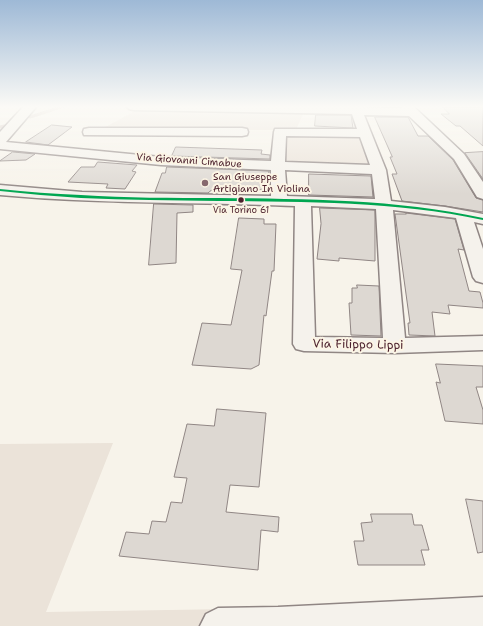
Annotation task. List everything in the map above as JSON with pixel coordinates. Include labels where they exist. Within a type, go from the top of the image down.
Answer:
[{"type":"street","points":[[69,151],[86,135]]},
{"type":"street","points":[[279,200],[278,166],[280,135]]},
{"type":"street","points":[[366,135],[379,170],[384,204],[395,346]]},
{"type":"street","points":[[436,135],[459,157],[483,194]]},
{"type":"street","name":"Via Giovanni Cimabue","points":[[0,145],[160,160],[379,170]]},
{"type":"street","points":[[0,190],[100,197],[279,200],[384,204],[423,207],[463,214],[483,220]]},
{"type":"street","name":"Via Filippo Lippi","points":[[303,201],[304,344],[395,346],[483,343]]},
{"type":"street","points":[[463,214],[483,277]]},
{"type":"street","points":[[218,626],[278,625],[483,614]]},
{"type":"shaded area","points":[[282,135],[362,135],[371,165],[282,163]]},
{"type":"shaded area","points":[[113,443],[46,612],[291,608],[293,626],[0,626],[0,444]]},
{"type":"building","points":[[36,135],[61,135],[48,145],[26,142]]},
{"type":"building","points":[[383,135],[428,136],[453,160],[476,198],[483,200],[483,212],[402,201],[392,174],[397,174],[390,157],[392,157]]},
{"type":"building","points":[[471,135],[483,135],[483,146]]},
{"type":"building","points":[[176,147],[262,150],[261,154],[270,155],[270,159],[172,156]]},
{"type":"building","points":[[13,152],[35,154],[26,160],[0,161]]},
{"type":"building","points":[[483,152],[483,179],[465,153]]},
{"type":"building","points":[[98,162],[137,165],[132,171],[136,172],[125,189],[106,188],[108,184],[68,182],[81,167],[94,167]]},
{"type":"building","points":[[167,167],[269,171],[266,190],[214,188],[208,193],[155,192],[162,173],[165,173]]},
{"type":"building","points":[[309,174],[371,176],[373,197],[309,195]]},
{"type":"building","points":[[154,204],[193,205],[193,212],[177,213],[176,263],[149,265]]},
{"type":"building","points":[[320,208],[375,210],[375,261],[339,258],[339,261],[317,259],[321,224]]},
{"type":"building","points":[[406,213],[455,219],[464,250],[458,249],[469,291],[480,292],[483,303],[483,308],[448,305],[450,314],[432,312],[435,336],[409,335],[408,323],[410,323],[395,214]]},
{"type":"building","points":[[239,218],[264,219],[264,224],[276,224],[274,271],[272,271],[266,316],[264,315],[259,365],[251,369],[192,365],[202,323],[231,325],[242,270],[231,269]]},
{"type":"building","points":[[357,285],[379,286],[381,336],[351,335],[349,303],[352,303],[352,288],[357,288]]},
{"type":"building","points":[[436,364],[483,366],[483,387],[476,387],[483,410],[483,424],[445,421],[436,382],[440,383]]},
{"type":"building","points":[[217,409],[266,413],[259,487],[230,485],[226,512],[279,517],[278,532],[261,530],[258,570],[119,556],[126,532],[149,534],[152,521],[166,522],[171,502],[182,503],[187,478],[174,477],[187,424],[214,426]]},
{"type":"building","points":[[466,499],[483,501],[483,552],[478,553]]},
{"type":"building","points":[[371,514],[412,514],[414,525],[422,525],[429,550],[421,550],[425,565],[358,565],[354,541],[364,541],[361,523],[372,522]]},
{"type":"transit line","points":[[0,190],[82,197],[369,204],[426,209],[483,219]]},
{"type":"place","name":"San Giuseppe Artigiano In Violina","points":[[205,183]]},
{"type":"place","name":"Via Torino 61","points":[[241,200]]}]
